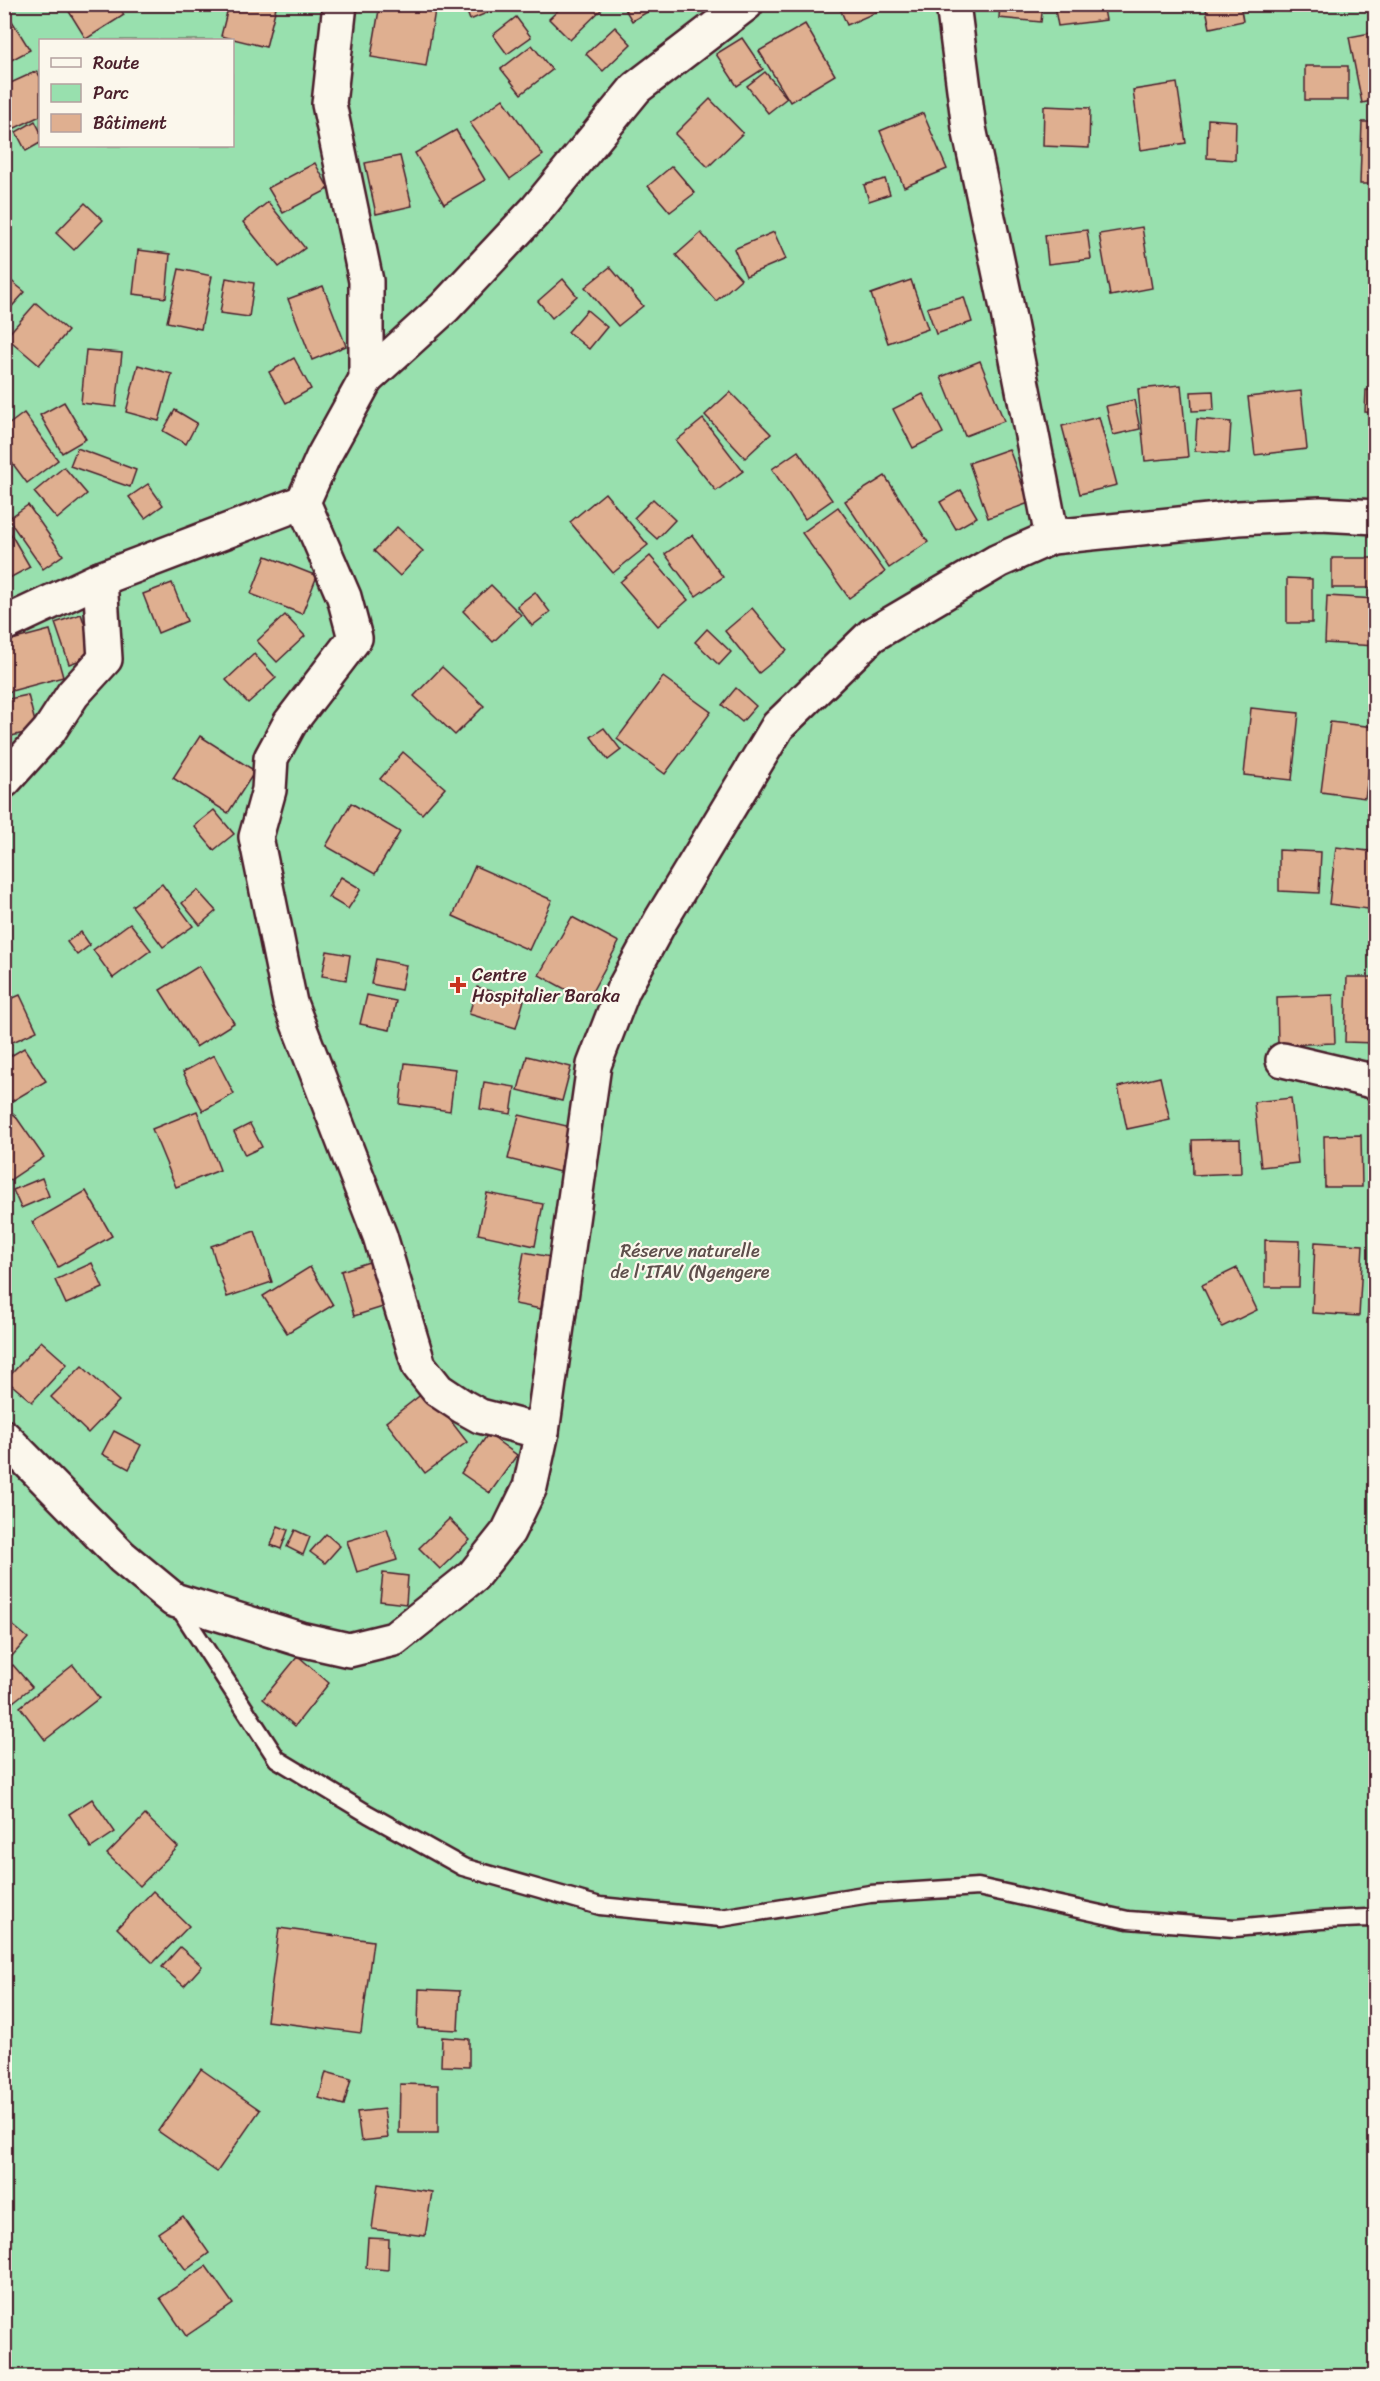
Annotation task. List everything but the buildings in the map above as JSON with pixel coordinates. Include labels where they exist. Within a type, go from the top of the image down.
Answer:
[{"type":"street","points":[[340,4],[329,104],[366,282],[366,379]]},
{"type":"street","points":[[4,624],[100,579],[303,502],[323,457],[366,379],[445,307],[521,225],[636,88],[746,4]]},
{"type":"street","points":[[953,4],[969,128],[1052,537]]},
{"type":"street","points":[[303,502],[344,597],[355,638],[290,723],[271,758],[269,790],[256,837],[290,1003],[380,1236],[419,1366],[438,1390],[462,1407],[480,1416],[542,1432]]},
{"type":"street","points":[[4,1437],[122,1557],[174,1600],[300,1639],[349,1650],[394,1639],[472,1576],[508,1532],[530,1486],[542,1432],[594,1065],[623,990],[661,920],[778,726],[872,635],[999,561],[1052,537],[1239,518],[1321,514],[1376,518]]},
{"type":"street","points":[[4,781],[49,731],[73,694],[105,659],[100,579]]},
{"type":"street","points":[[1283,1060],[1376,1082]]},
{"type":"lane","points":[[174,1600],[277,1759],[368,1814],[463,1866],[600,1906],[721,1918],[870,1894],[978,1887],[1128,1920],[1235,1928],[1321,1920],[1367,1918],[1376,1920]]},
{"type":"green space","name":"Réserve naturelle de l'ITAV (Ngengere","points":[[5,5],[1375,5],[1375,2376],[5,2376]]},
{"type":"place","name":"Centre Hospitalier Baraka","points":[[458,985]]}]
